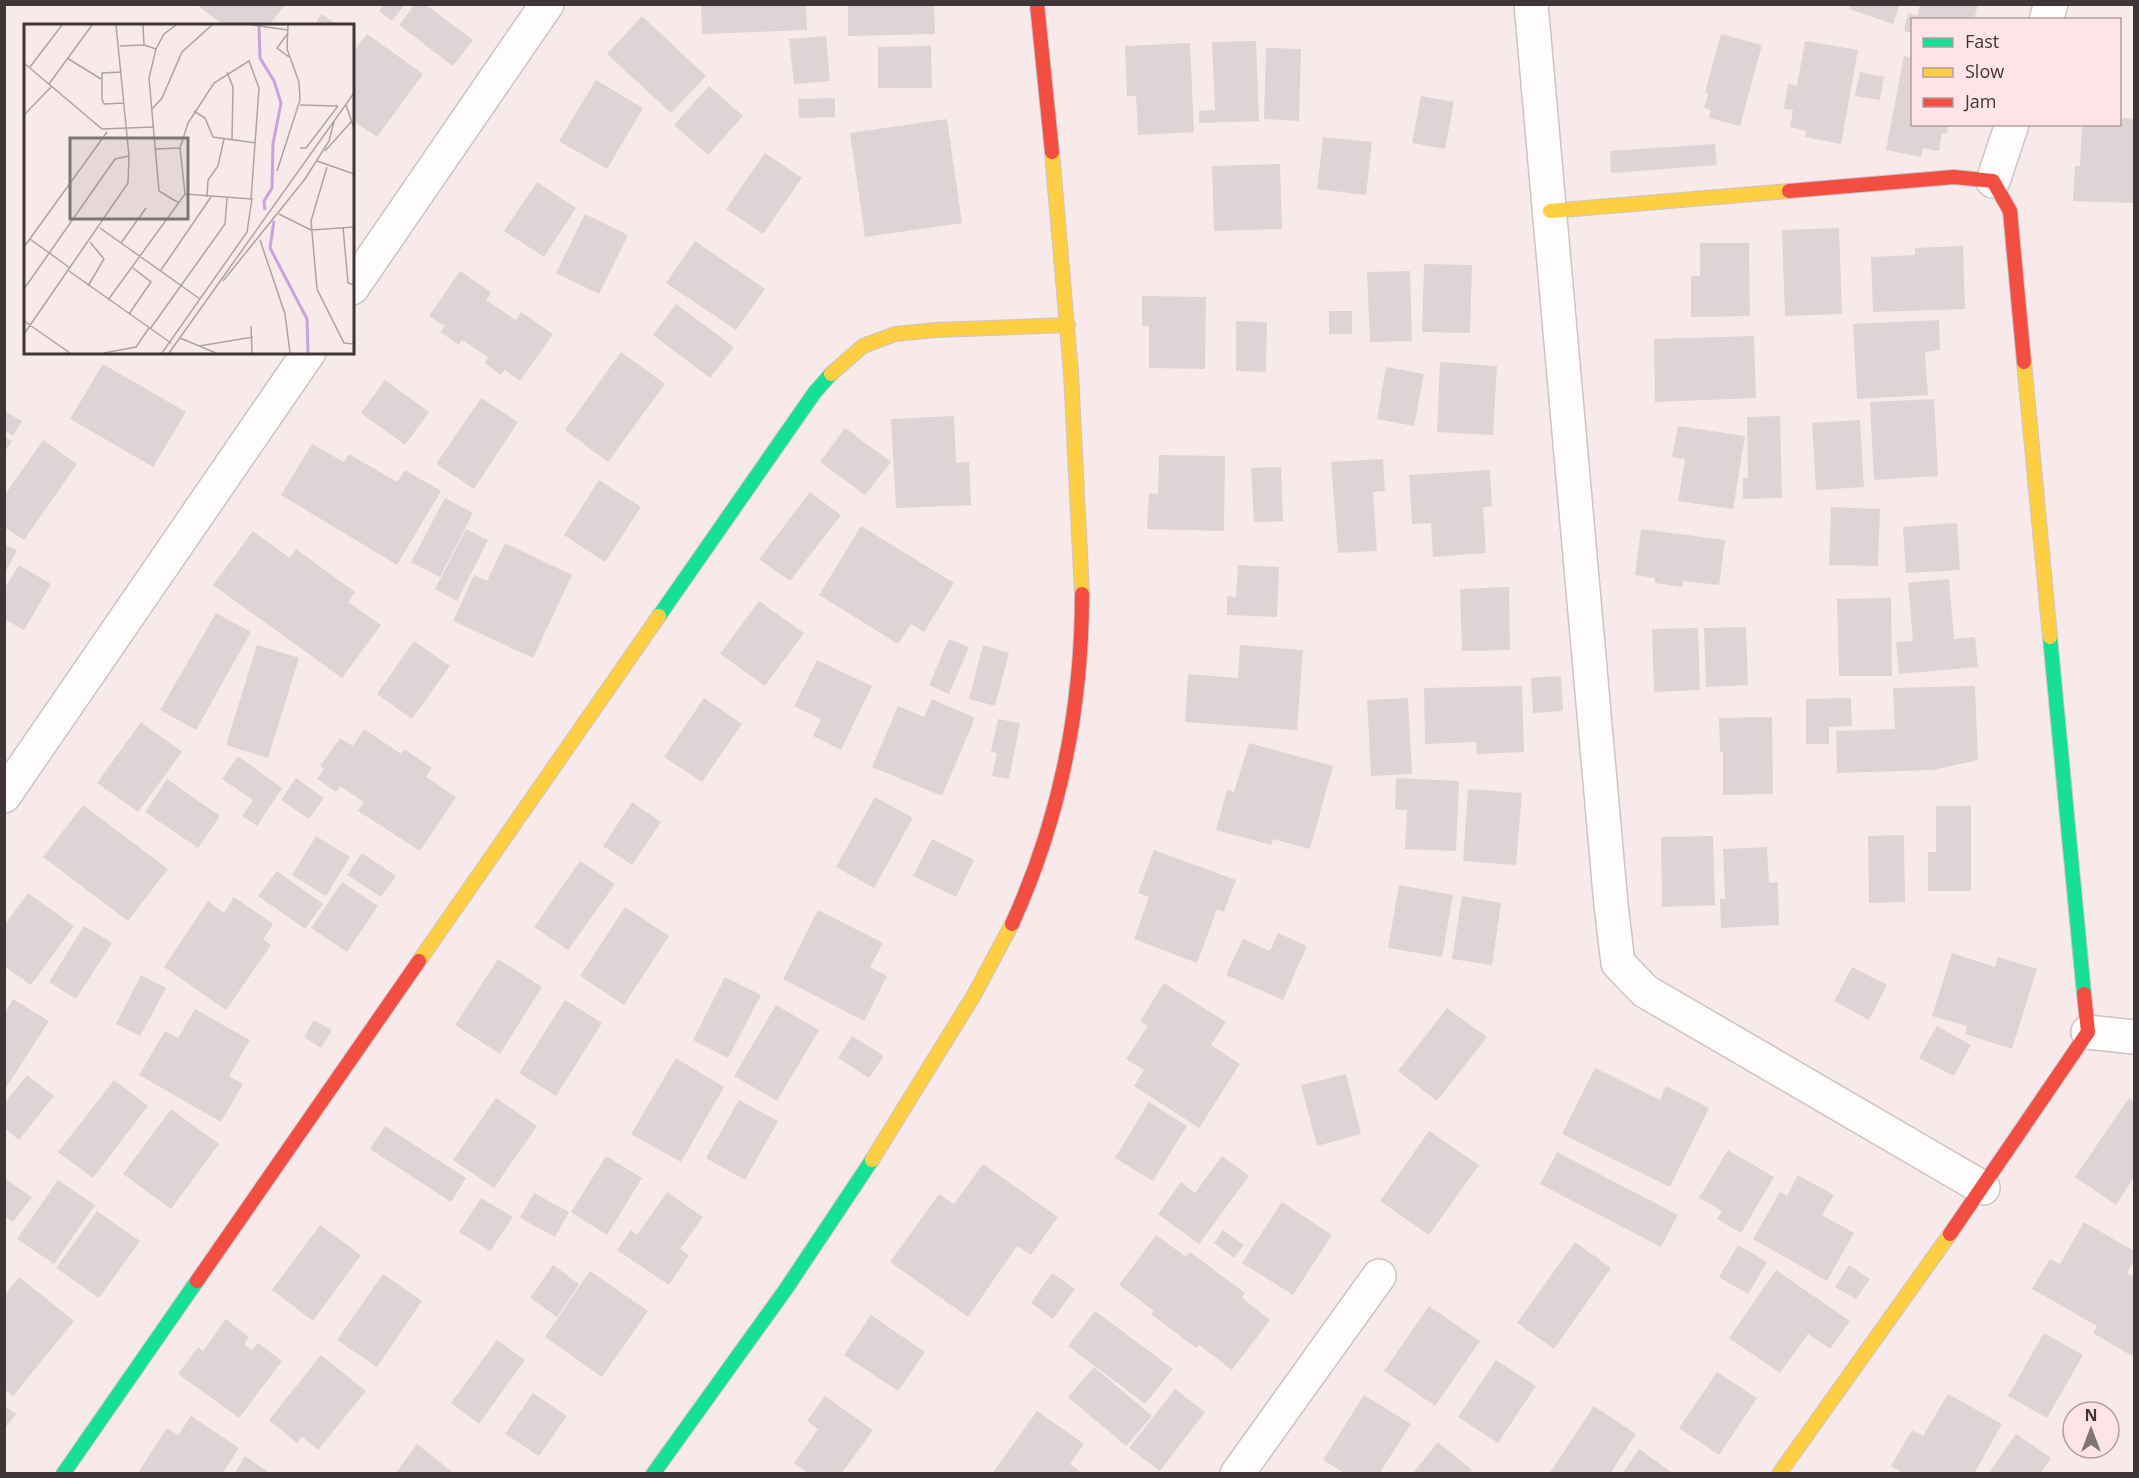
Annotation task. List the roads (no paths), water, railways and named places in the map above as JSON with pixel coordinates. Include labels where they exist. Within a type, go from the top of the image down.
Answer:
[{"type":"street","points":[[354,285],[547,4]]},
{"type":"street","points":[[653,1473],[829,1227],[965,1012],[1008,933],[1051,826],[1077,697],[1081,630],[1081,545],[1068,325],[1037,4]]},
{"type":"street","points":[[1531,4],[1618,963],[1645,991],[1983,1188]]},
{"type":"street","points":[[1779,1473],[1983,1188],[2088,1032],[2010,211],[1993,181],[2011,126]]},
{"type":"street","points":[[1550,211],[1954,177],[1993,181]]},
{"type":"street","points":[[63,1473],[815,392],[837,368],[863,346],[895,334],[936,330],[1068,325]]},
{"type":"street","points":[[4,796],[308,354]]},
{"type":"street","points":[[2088,1032],[2134,1037]]},
{"type":"street","points":[[1237,1473],[1379,1276]]}]
